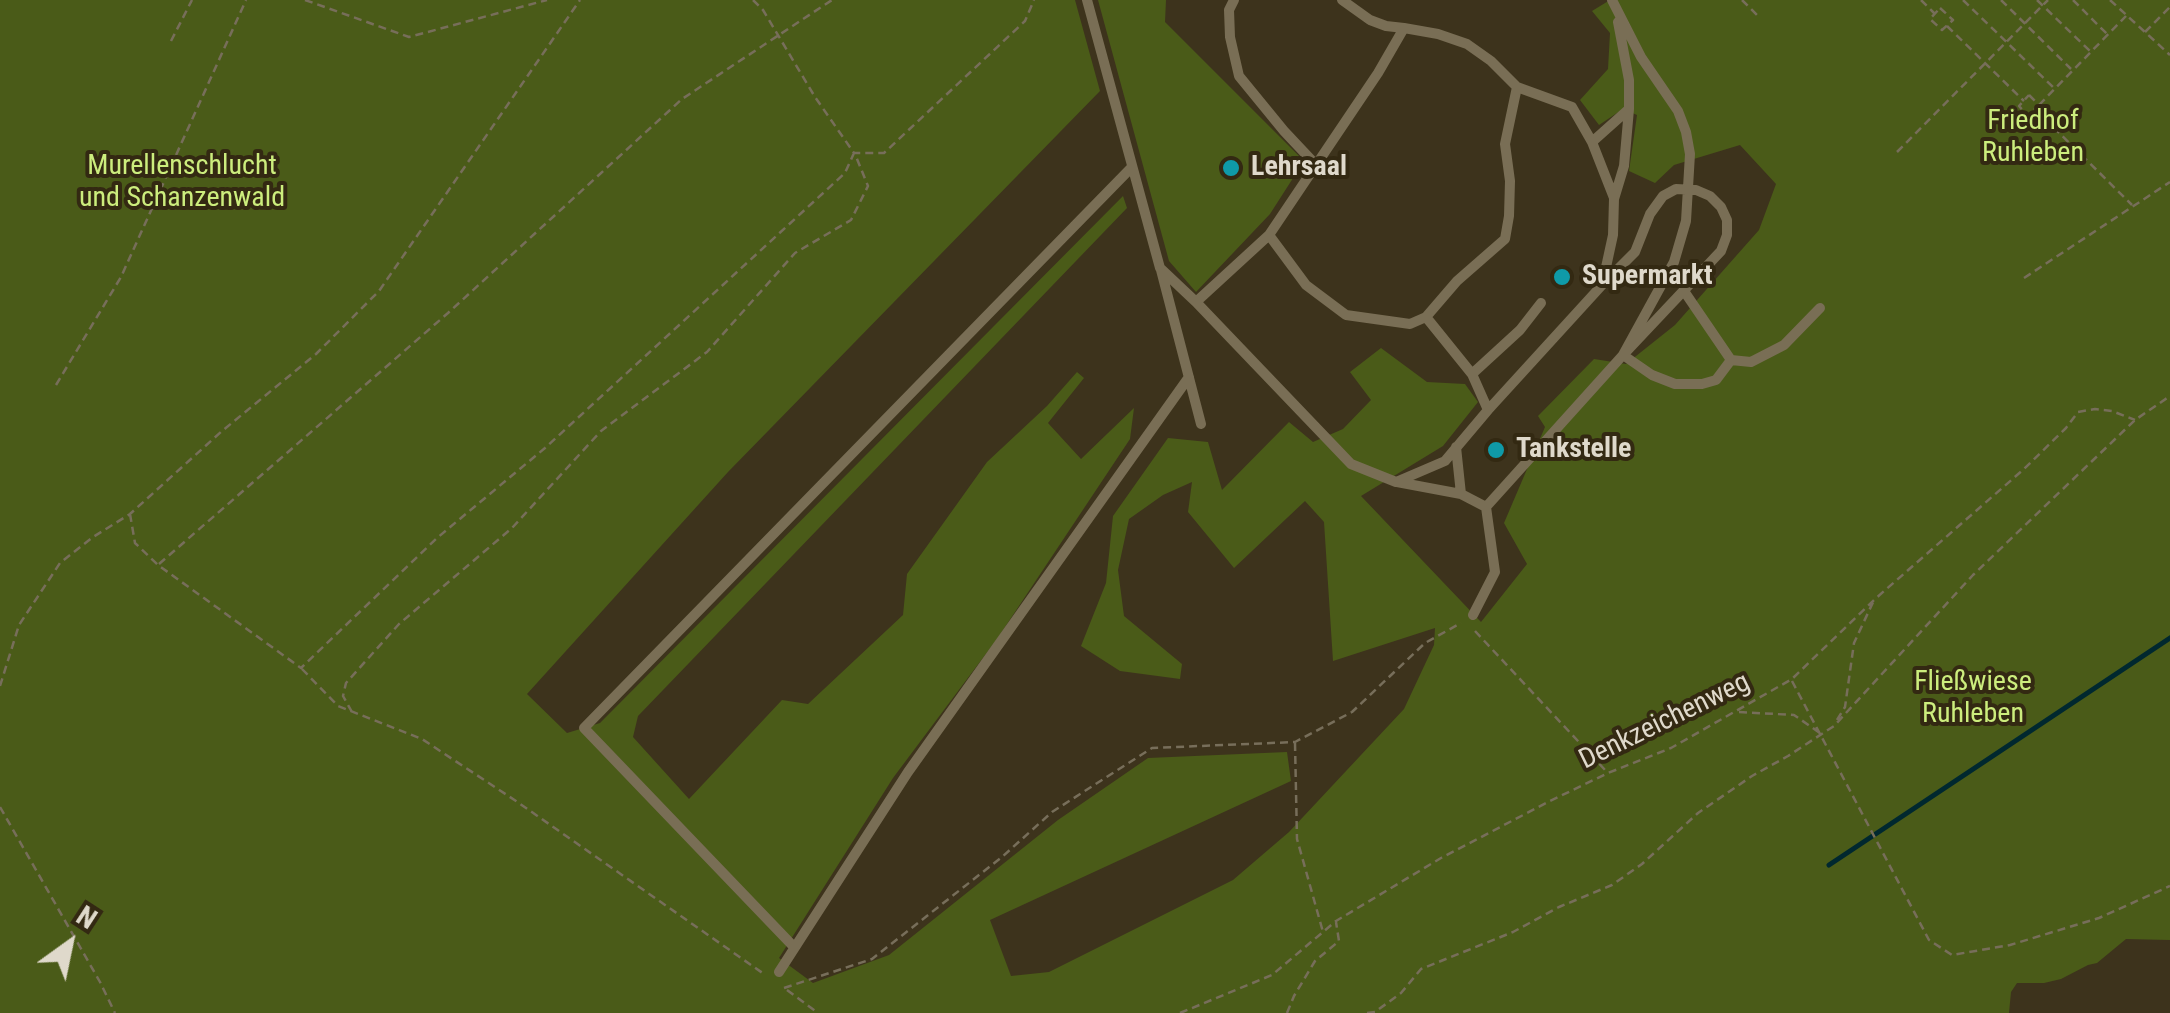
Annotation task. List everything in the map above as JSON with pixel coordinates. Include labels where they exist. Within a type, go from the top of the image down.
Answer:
[{"type":"lane","points":[[1087,0],[1201,424]]},
{"type":"lane","points":[[1234,0],[1229,10],[1230,37],[1240,76],[1316,165]]},
{"type":"lane","points":[[1342,0],[1386,26],[1438,34],[1468,44],[1517,87],[1572,107],[1592,142],[1614,199]]},
{"type":"lane","points":[[1603,284],[1614,199],[1624,166],[1630,80],[1614,6]]},
{"type":"lane","points":[[1614,6],[1641,58],[1678,111],[1690,154],[1686,221],[1674,262],[1623,355]]},
{"type":"lane","points":[[1196,302],[1269,235],[1404,28]]},
{"type":"lane","points":[[1269,235],[1306,285],[1346,315],[1410,324],[1426,317],[1457,281],[1504,238],[1510,182],[1505,144],[1517,87]]},
{"type":"lane","points":[[1592,142],[1628,108]]},
{"type":"lane","points":[[794,946],[584,728],[1132,166]]},
{"type":"lane","points":[[1396,482],[1444,461],[1635,252],[1650,214],[1663,196],[1676,189],[1696,190],[1721,207],[1727,220],[1722,251],[1486,507],[1495,572],[1473,615]]},
{"type":"lane","points":[[1160,268],[1351,464],[1396,482],[1461,494],[1486,507]]},
{"type":"lane","points":[[1684,291],[1732,360],[1751,362],[1784,345],[1820,308]]},
{"type":"lane","points":[[1472,374],[1520,330],[1541,303]]},
{"type":"lane","points":[[1426,317],[1472,374],[1488,410]]},
{"type":"lane","points":[[1623,355],[1652,375],[1676,384],[1716,380],[1732,360]]},
{"type":"lane","points":[[774,974],[908,772],[1190,377]]},
{"type":"lane","points":[[1456,447],[1461,494]]},
{"type":"path","points":[[171,42],[192,0]]},
{"type":"path","points":[[56,385],[121,277],[246,0]]},
{"type":"path","points":[[305,0],[409,36],[546,0]]},
{"type":"path","points":[[0,686],[19,625],[60,563],[93,536],[130,514],[222,430],[316,354],[379,290],[580,0]]},
{"type":"path","points":[[352,712],[343,696],[346,683],[398,624],[512,528],[601,431],[707,352],[795,254],[850,220],[868,186],[854,153],[753,0]]},
{"type":"path","points":[[158,565],[448,313],[682,99],[832,0]]},
{"type":"path","points":[[854,153],[884,153],[1024,21],[1034,0]]},
{"type":"path","points":[[1742,0],[1760,18]]},
{"type":"path","points":[[1921,0],[1935,14]]},
{"type":"path","points":[[1940,8],[1953,20],[1942,30],[1930,18],[1935,14],[1940,8],[1948,0]]},
{"type":"path","points":[[1964,0],[2054,89]]},
{"type":"path","points":[[2002,0],[2073,70]]},
{"type":"path","points":[[2037,0],[2090,52]]},
{"type":"path","points":[[1897,152],[2048,0]]},
{"type":"path","points":[[2072,0],[2108,34]]},
{"type":"path","points":[[2110,0],[2170,56]]},
{"type":"path","points":[[2144,33],[2170,7]]},
{"type":"path","points":[[2040,104],[2030,94],[2018,106],[2028,116],[2040,104],[2054,89],[2073,70],[2090,52],[2126,16]]},
{"type":"path","points":[[1947,26],[2024,101]]},
{"type":"path","points":[[2035,109],[2133,206]]},
{"type":"path","points":[[301,668],[437,538],[545,448],[845,172],[854,153]]},
{"type":"path","points":[[2024,278],[2170,182]]},
{"type":"path","points":[[1367,1013],[1375,1012],[1401,993],[1421,969],[1612,886],[1698,813],[1834,726],[1974,575],[2136,420],[2170,396]]},
{"type":"path","name":"Denkzeichenweg","points":[[1180,1013],[1272,975],[1336,921],[1441,858],[1608,773],[1670,748],[1792,679],[1875,599],[2024,469],[2078,412],[2095,408],[2136,420]]},
{"type":"path","points":[[130,514],[135,543],[158,565],[301,668],[338,706],[422,740],[774,974]]},
{"type":"path","points":[[1834,726],[1845,707],[1854,643],[1875,599]]},
{"type":"path","points":[[818,1013],[784,988],[872,960],[1002,857],[1052,812],[1152,748],[1295,742],[1352,712],[1425,643],[1465,621],[1608,773]]},
{"type":"path","points":[[1792,679],[1929,940],[1952,955],[2010,945],[2099,918],[2170,886]]},
{"type":"path","points":[[1737,712],[1794,715],[1822,734]]},
{"type":"path","points":[[1295,742],[1297,839],[1323,932]]},
{"type":"path","points":[[0,807],[115,1013]]},
{"type":"path","points":[[1287,1013],[1315,961],[1339,941],[1336,921]]},
{"type":"green space","points":[[0,0],[1075,0],[1100,91],[728,472],[527,694],[567,733],[600,723],[1123,196],[1127,208],[638,716],[633,737],[689,799],[782,700],[808,704],[903,615],[907,574],[987,462],[1077,372],[1084,378],[1048,423],[1081,459],[1134,408],[1130,439],[997,639],[893,778],[779,958],[813,983],[889,955],[1058,820],[1148,758],[1287,752],[1291,781],[990,920],[1011,976],[1049,972],[1233,880],[1289,832],[1404,709],[1434,645],[1435,628],[1333,661],[1324,522],[1305,501],[1234,568],[1188,512],[1192,482],[1163,495],[1129,519],[1118,570],[1124,616],[1182,664],[1180,679],[1120,671],[1081,646],[1106,583],[1113,516],[1168,438],[1208,442],[1222,490],[1289,422],[1313,442],[1343,429],[1371,400],[1350,372],[1381,348],[1427,382],[1465,384],[1478,402],[1443,446],[1361,496],[1481,622],[1527,564],[1504,523],[1545,427],[1538,416],[1594,359],[1626,364],[1675,325],[1759,230],[1776,184],[1740,145],[1674,165],[1655,183],[1629,171],[1637,115],[1623,109],[1599,125],[1580,100],[1608,69],[1610,33],[1592,11],[1610,0],[2170,0],[2170,940],[2126,939],[2097,963],[2061,979],[2017,983],[2011,992],[2009,1013],[0,1013]]},
{"type":"green space","points":[[1098,0],[1166,0],[1165,22],[1304,161],[1270,214],[1196,292],[1169,261]]},
{"type":"waterway","points":[[1829,865],[2170,638]]},
{"type":"place","name":"Lehrsaal","points":[[1231,168]]},
{"type":"place","name":"Supermarkt","points":[[1562,277]]},
{"type":"place","name":"Tankstelle","points":[[1496,450]]},
{"type":"park label","name":"Friedhof Ruhleben","points":[[2033,138]]},
{"type":"park label","name":"Murellenschlucht und Schanzenwald","points":[[182,183]]},
{"type":"park label","name":"Fließwiese Ruhleben","points":[[1973,699]]}]
